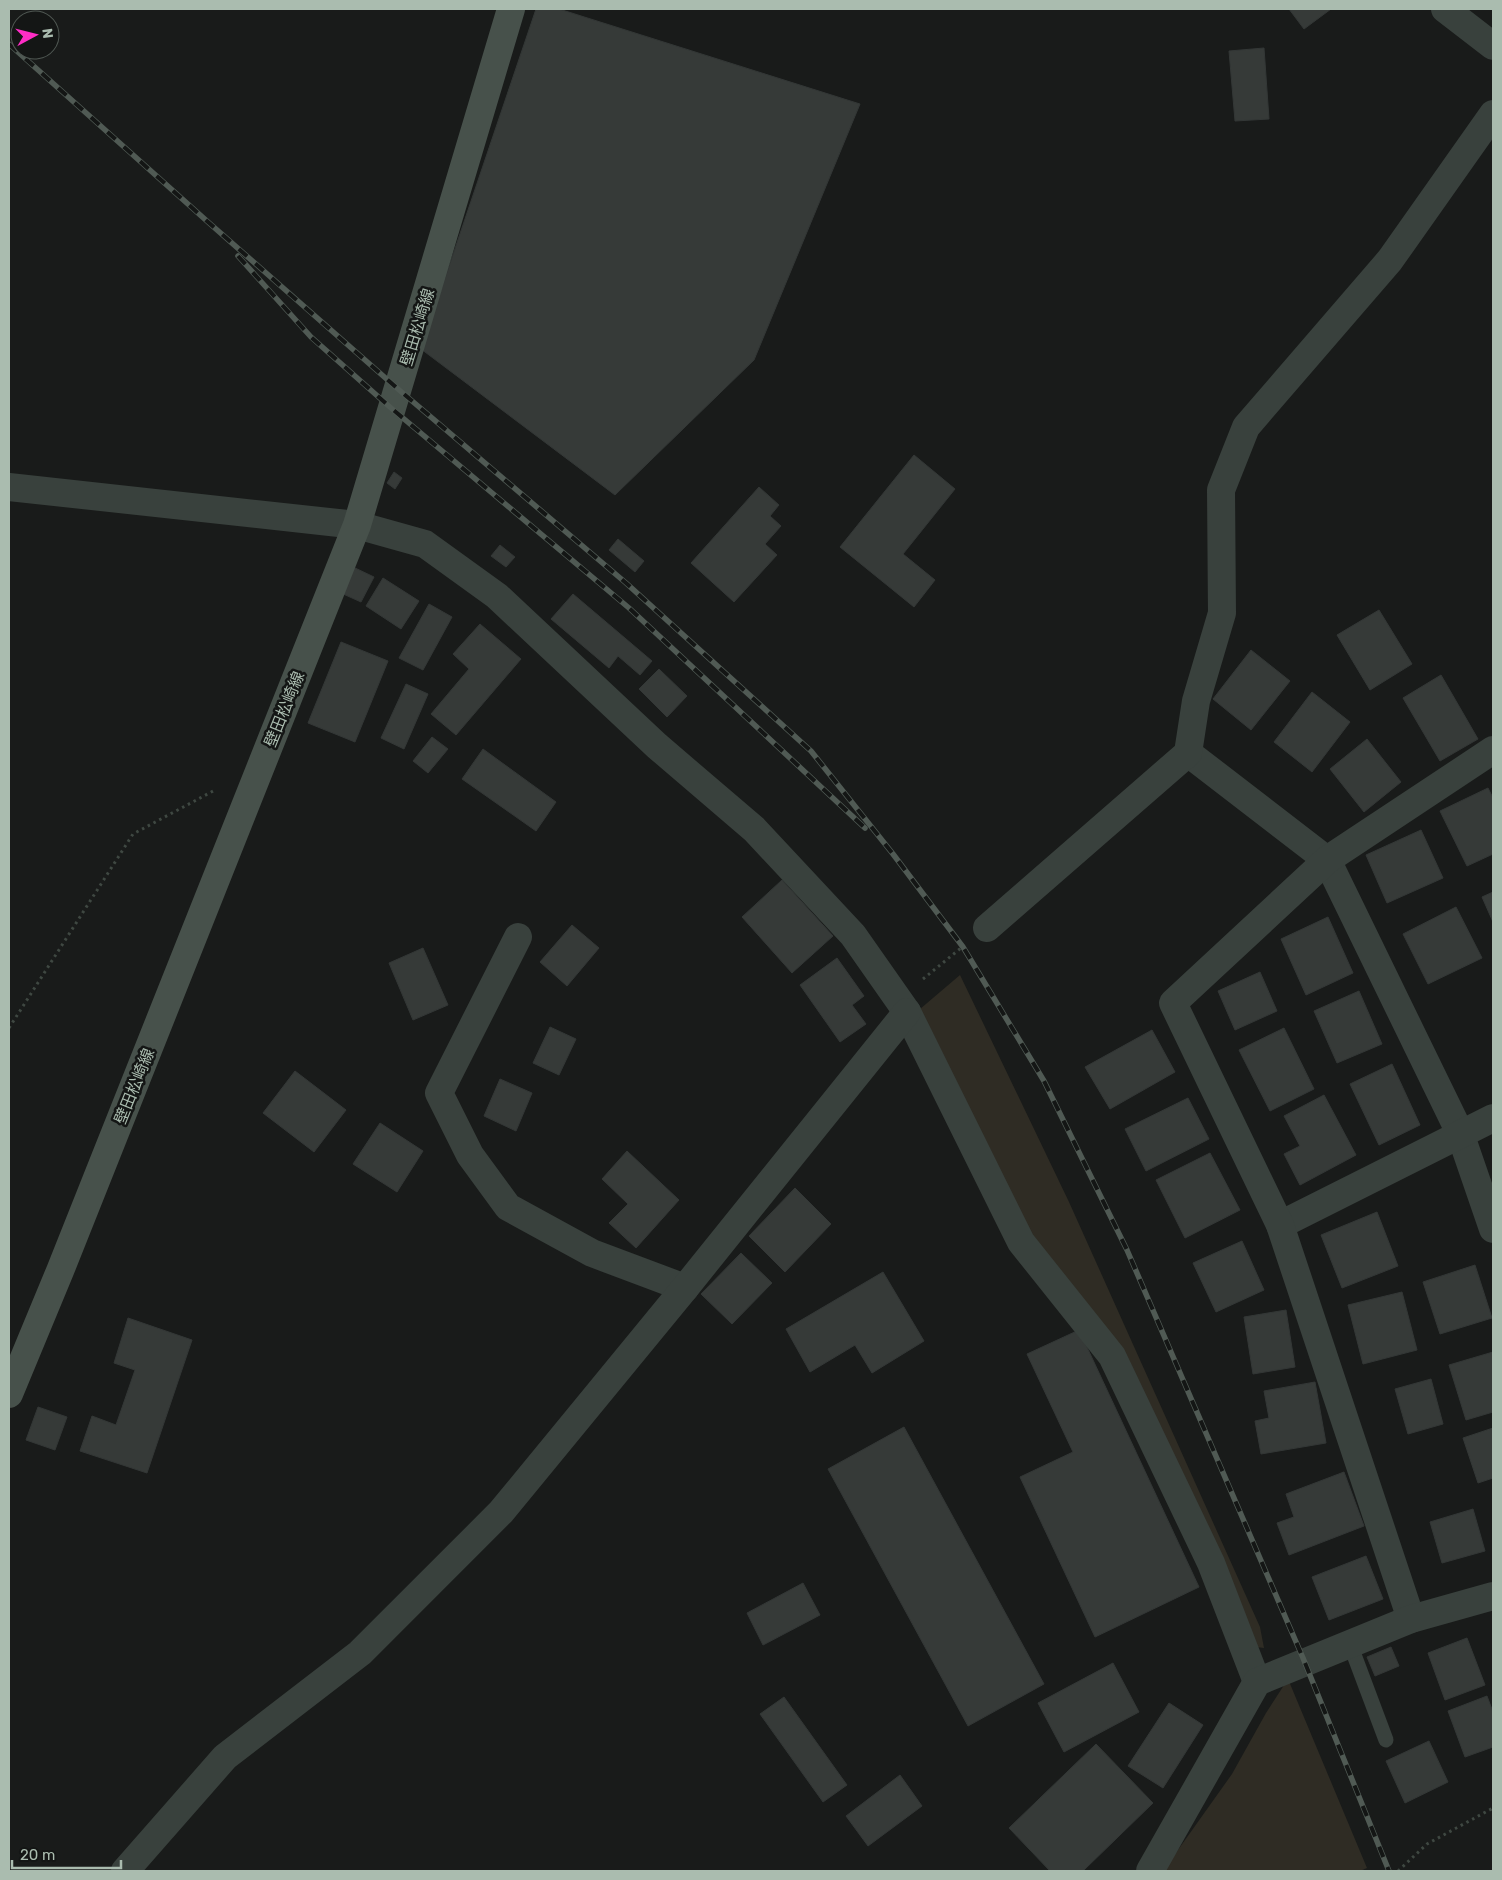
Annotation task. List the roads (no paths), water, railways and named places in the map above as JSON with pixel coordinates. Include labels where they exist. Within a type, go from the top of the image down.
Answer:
[{"type":"main road","name":"壁田松崎線","points":[[9,1394],[60,1271],[357,524],[511,9]]},
{"type":"street","points":[[1445,9],[1493,46]]},
{"type":"street","points":[[987,928],[1188,752],[1196,701],[1222,613],[1221,490],[1246,427],[1390,260],[1493,114]]},
{"type":"street","points":[[9,487],[357,524],[425,544],[497,596],[657,746],[754,830],[854,935],[903,1005],[1021,1242],[1112,1356],[1211,1563],[1257,1682]]},
{"type":"street","points":[[1411,1619],[1280,1225],[1173,1003],[1326,860],[1493,750]]},
{"type":"street","points":[[1188,752],[1326,860],[1460,1133],[1493,1228]]},
{"type":"street","points":[[518,937],[439,1093],[470,1155],[508,1207],[592,1253],[685,1288]]},
{"type":"street","points":[[125,1871],[225,1757],[360,1653],[501,1512],[685,1288],[903,1005]]},
{"type":"street","points":[[1280,1225],[1493,1118]]},
{"type":"street","points":[[1150,1871],[1257,1682],[1411,1619],[1493,1596]]},
{"type":"lane","points":[[1350,1644],[1386,1740]]},
{"type":"railway","points":[[9,44],[398,389],[626,583],[811,751],[893,854],[963,947],[1044,1081],[1127,1250],[1303,1658],[1389,1871]]},
{"type":"railway","points":[[238,256],[311,337],[391,408],[629,608],[865,828]]}]
